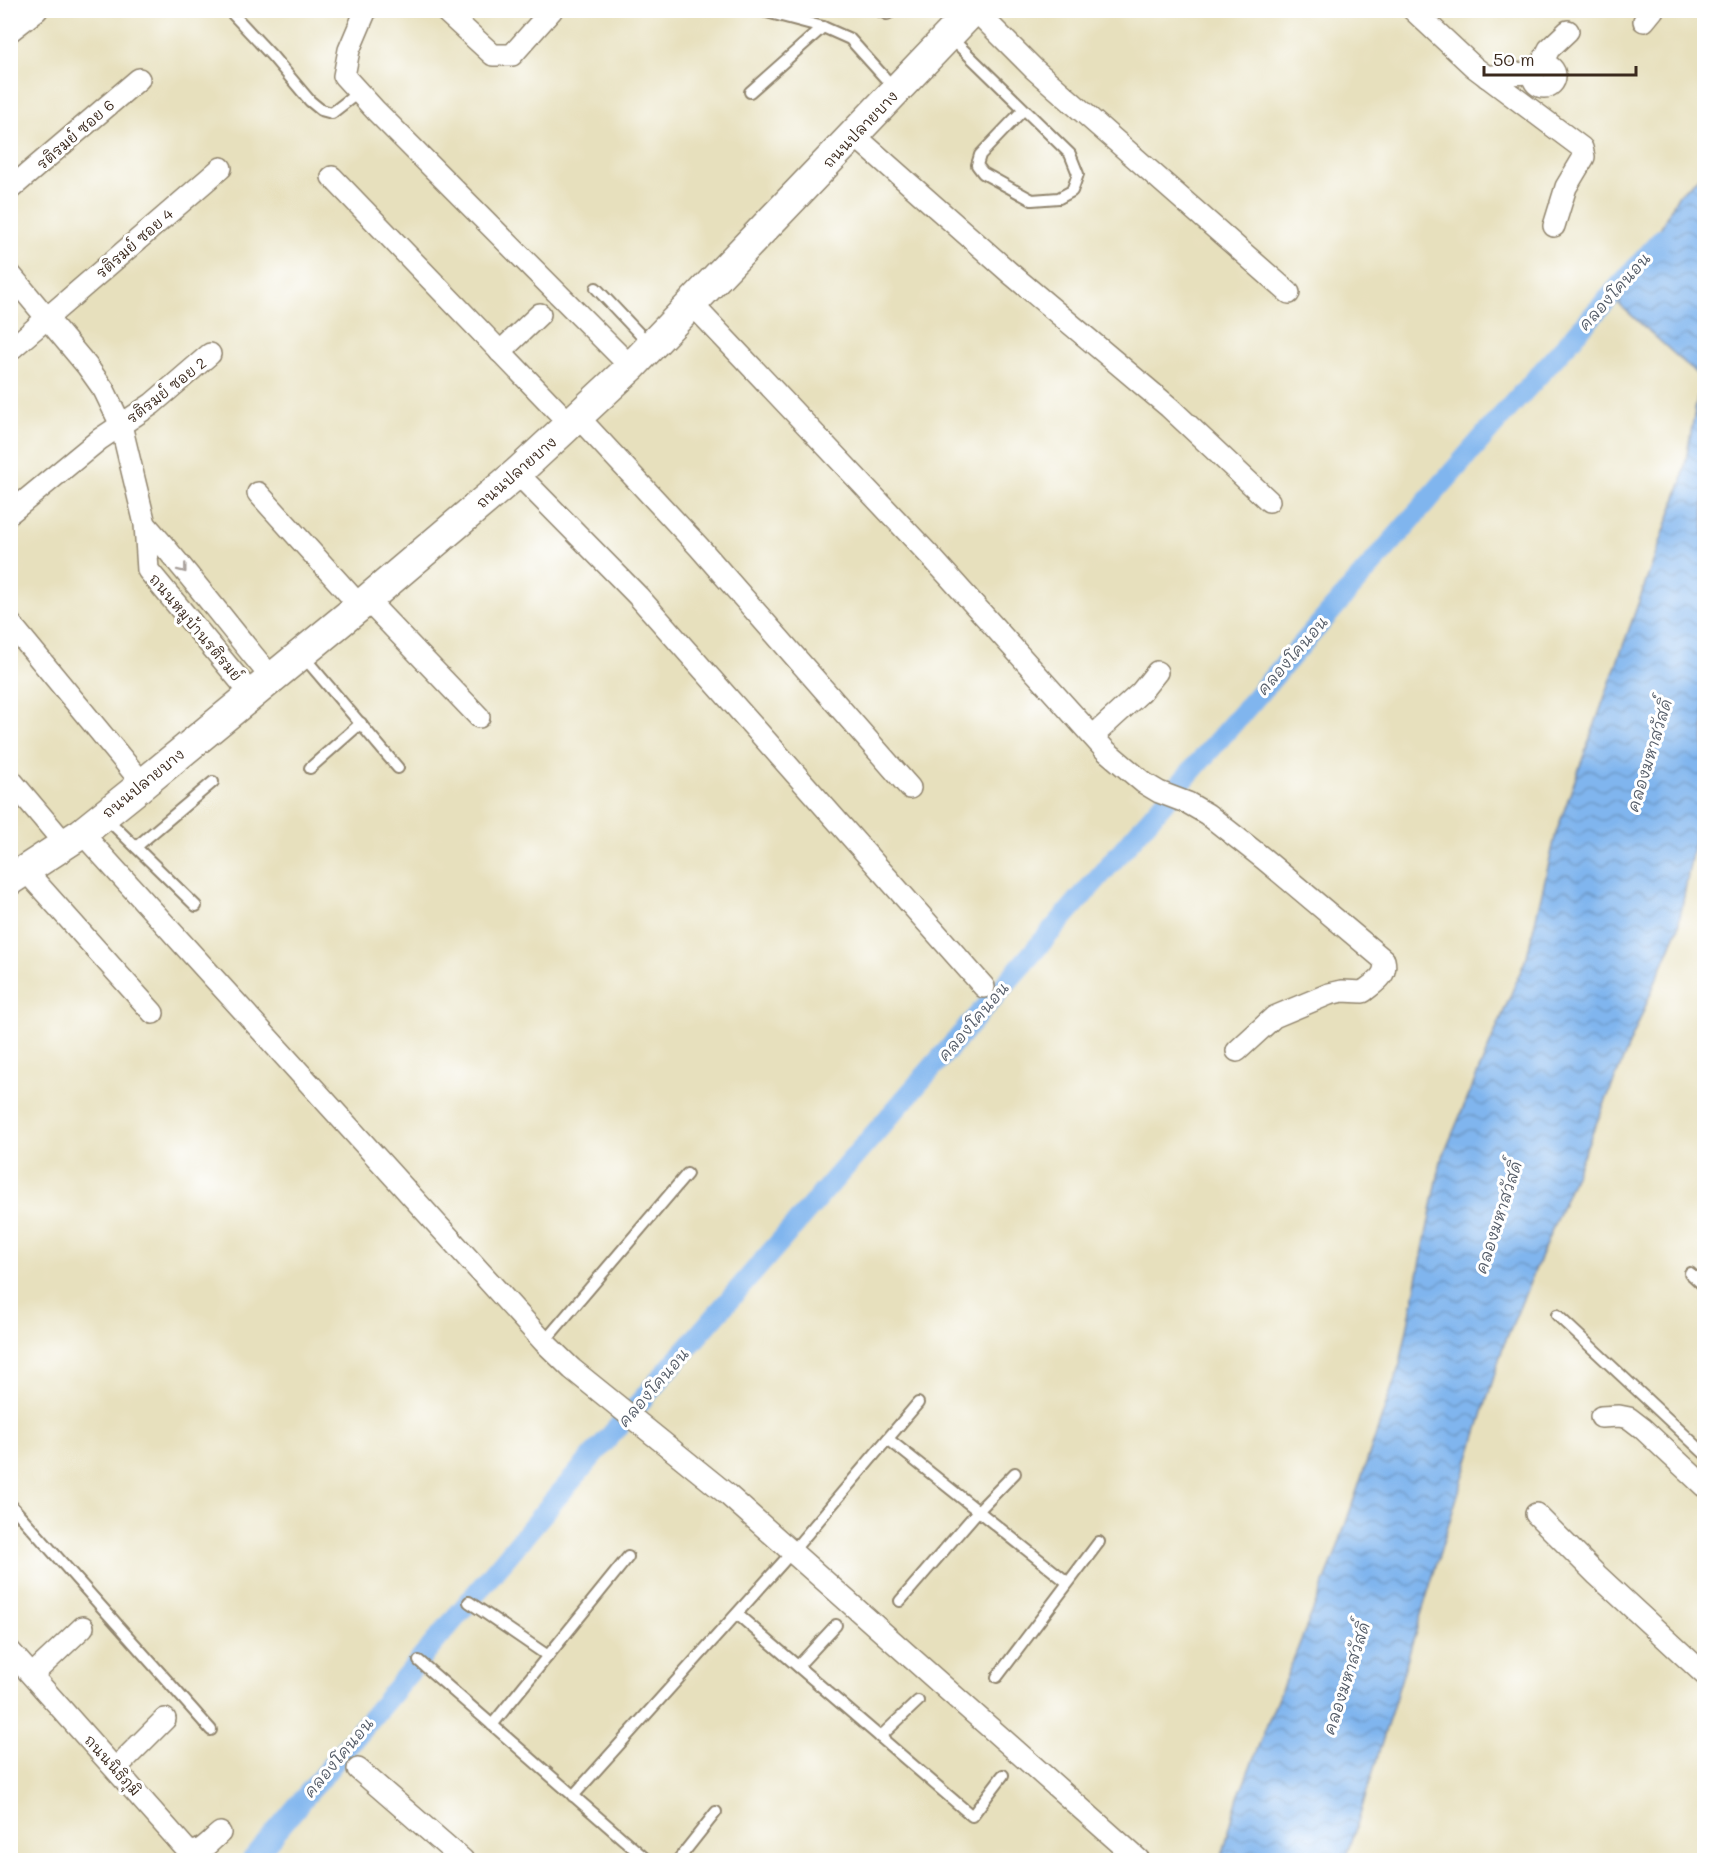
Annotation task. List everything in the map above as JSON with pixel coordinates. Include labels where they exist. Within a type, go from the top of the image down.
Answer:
[{"type":"street","points":[[10,31],[37,10]]},
{"type":"street","points":[[366,10],[349,50],[344,76],[376,111],[641,357]]},
{"type":"street","points":[[444,10],[494,55],[501,56],[512,55],[552,10]]},
{"type":"street","points":[[974,10],[1034,69],[1289,293]]},
{"type":"street","name":"ถนนปลายบาง","points":[[18,875],[83,831],[143,784],[300,653],[364,603],[517,473],[641,357],[974,10]]},
{"type":"street","points":[[1413,10],[1474,67],[1582,148],[1584,157],[1566,187],[1554,226]]},
{"type":"street","points":[[1487,77],[1537,69],[1549,49],[1568,31]]},
{"type":"street","name":"รติรมย์ ซอย 6","points":[[10,189],[139,79]]},
{"type":"street","points":[[854,135],[1010,273],[1169,406],[1269,501]]},
{"type":"street","name":"รติรมย์ ซอย 4","points":[[10,350],[221,168]]},
{"type":"street","points":[[332,177],[500,352],[574,420],[699,547],[910,788]]},
{"type":"street","name":"ถนนหมูบ้านรติรมย์","points":[[10,274],[87,366],[104,390],[121,425],[145,524],[148,570],[261,686]]},
{"type":"street","points":[[692,304],[934,560],[1122,766],[1159,792],[1188,803],[1207,814],[1383,960],[1386,968],[1383,975],[1364,992],[1342,991],[1329,994],[1274,1017],[1237,1051]]},
{"type":"street","points":[[500,352],[540,314]]},
{"type":"street","name":"รติรมย์ ซอย 2","points":[[10,513],[100,440],[152,404],[210,354]]},
{"type":"street","points":[[517,473],[638,596],[984,987]]},
{"type":"street","points":[[258,493],[479,717]]},
{"type":"street","points":[[145,524],[218,613],[261,686]]},
{"type":"street","points":[[10,623],[143,784]]},
{"type":"street","points":[[1093,736],[1141,692],[1157,672]]},
{"type":"street","points":[[10,779],[83,831],[544,1342],[572,1369],[728,1495],[1139,1860]]},
{"type":"street","points":[[18,875],[153,1013]]},
{"type":"street","points":[[1601,1418],[1619,1416],[1629,1418],[1704,1486]]},
{"type":"street","points":[[1536,1514],[1597,1575],[1704,1674]]},
{"type":"street","points":[[32,1675],[83,1627]]},
{"type":"street","name":"ถนนนิธิภุมิ","points":[[10,1651],[187,1850],[198,1852],[219,1833]]},
{"type":"street","points":[[116,1768],[165,1719]]},
{"type":"street","points":[[358,1769],[463,1860]]},
{"type":"lane","points":[[229,10],[310,101],[321,110],[332,113],[359,92]]},
{"type":"lane","points":[[759,10],[823,27],[850,39],[897,91]]},
{"type":"lane","points":[[878,10],[887,14],[895,10]]},
{"type":"lane","points":[[750,92],[823,27]]},
{"type":"lane","points":[[949,36],[1024,109],[1070,154],[1078,174],[1072,191],[1059,198],[1032,200],[983,173],[977,165],[980,155],[1024,109]]},
{"type":"lane","points":[[596,288],[641,357]]},
{"type":"lane","points":[[300,653],[398,768]]},
{"type":"lane","points":[[310,768],[361,723]]},
{"type":"lane","points":[[136,847],[213,782]]},
{"type":"lane","points":[[83,831],[136,847],[196,906]]},
{"type":"lane","points":[[544,1342],[687,1174]]},
{"type":"lane","points":[[1690,1273],[1704,1286]]},
{"type":"lane","points":[[1557,1315],[1704,1453]]},
{"type":"lane","points":[[573,1796],[792,1552],[918,1403]]},
{"type":"lane","points":[[888,1439],[1067,1582]]},
{"type":"lane","points":[[900,1601],[978,1511],[1015,1473]]},
{"type":"lane","points":[[10,1504],[211,1730]]},
{"type":"lane","points":[[997,1677],[1099,1542]]},
{"type":"lane","points":[[492,1725],[628,1557]]},
{"type":"lane","points":[[469,1602],[548,1656]]},
{"type":"lane","points":[[737,1614],[972,1815],[1002,1775]]},
{"type":"lane","points":[[798,1666],[836,1625]]},
{"type":"lane","points":[[419,1661],[647,1860]]},
{"type":"lane","points":[[880,1737],[918,1701]]},
{"type":"lane","points":[[678,1860],[716,1812]]},
{"type":"water","name":"คลองมหาสวัสดิ์","points":[[1704,173],[1704,789],[1678,928],[1503,1347],[1346,1860],[1221,1860],[1238,1797],[1334,1558],[1400,1364],[1441,1161],[1527,956],[1556,833],[1682,481],[1701,378],[1619,304],[1679,194]]},
{"type":"waterway","name":"คลองโคนอน","points":[[252,1860],[556,1498],[1499,419],[1663,238]]}]
